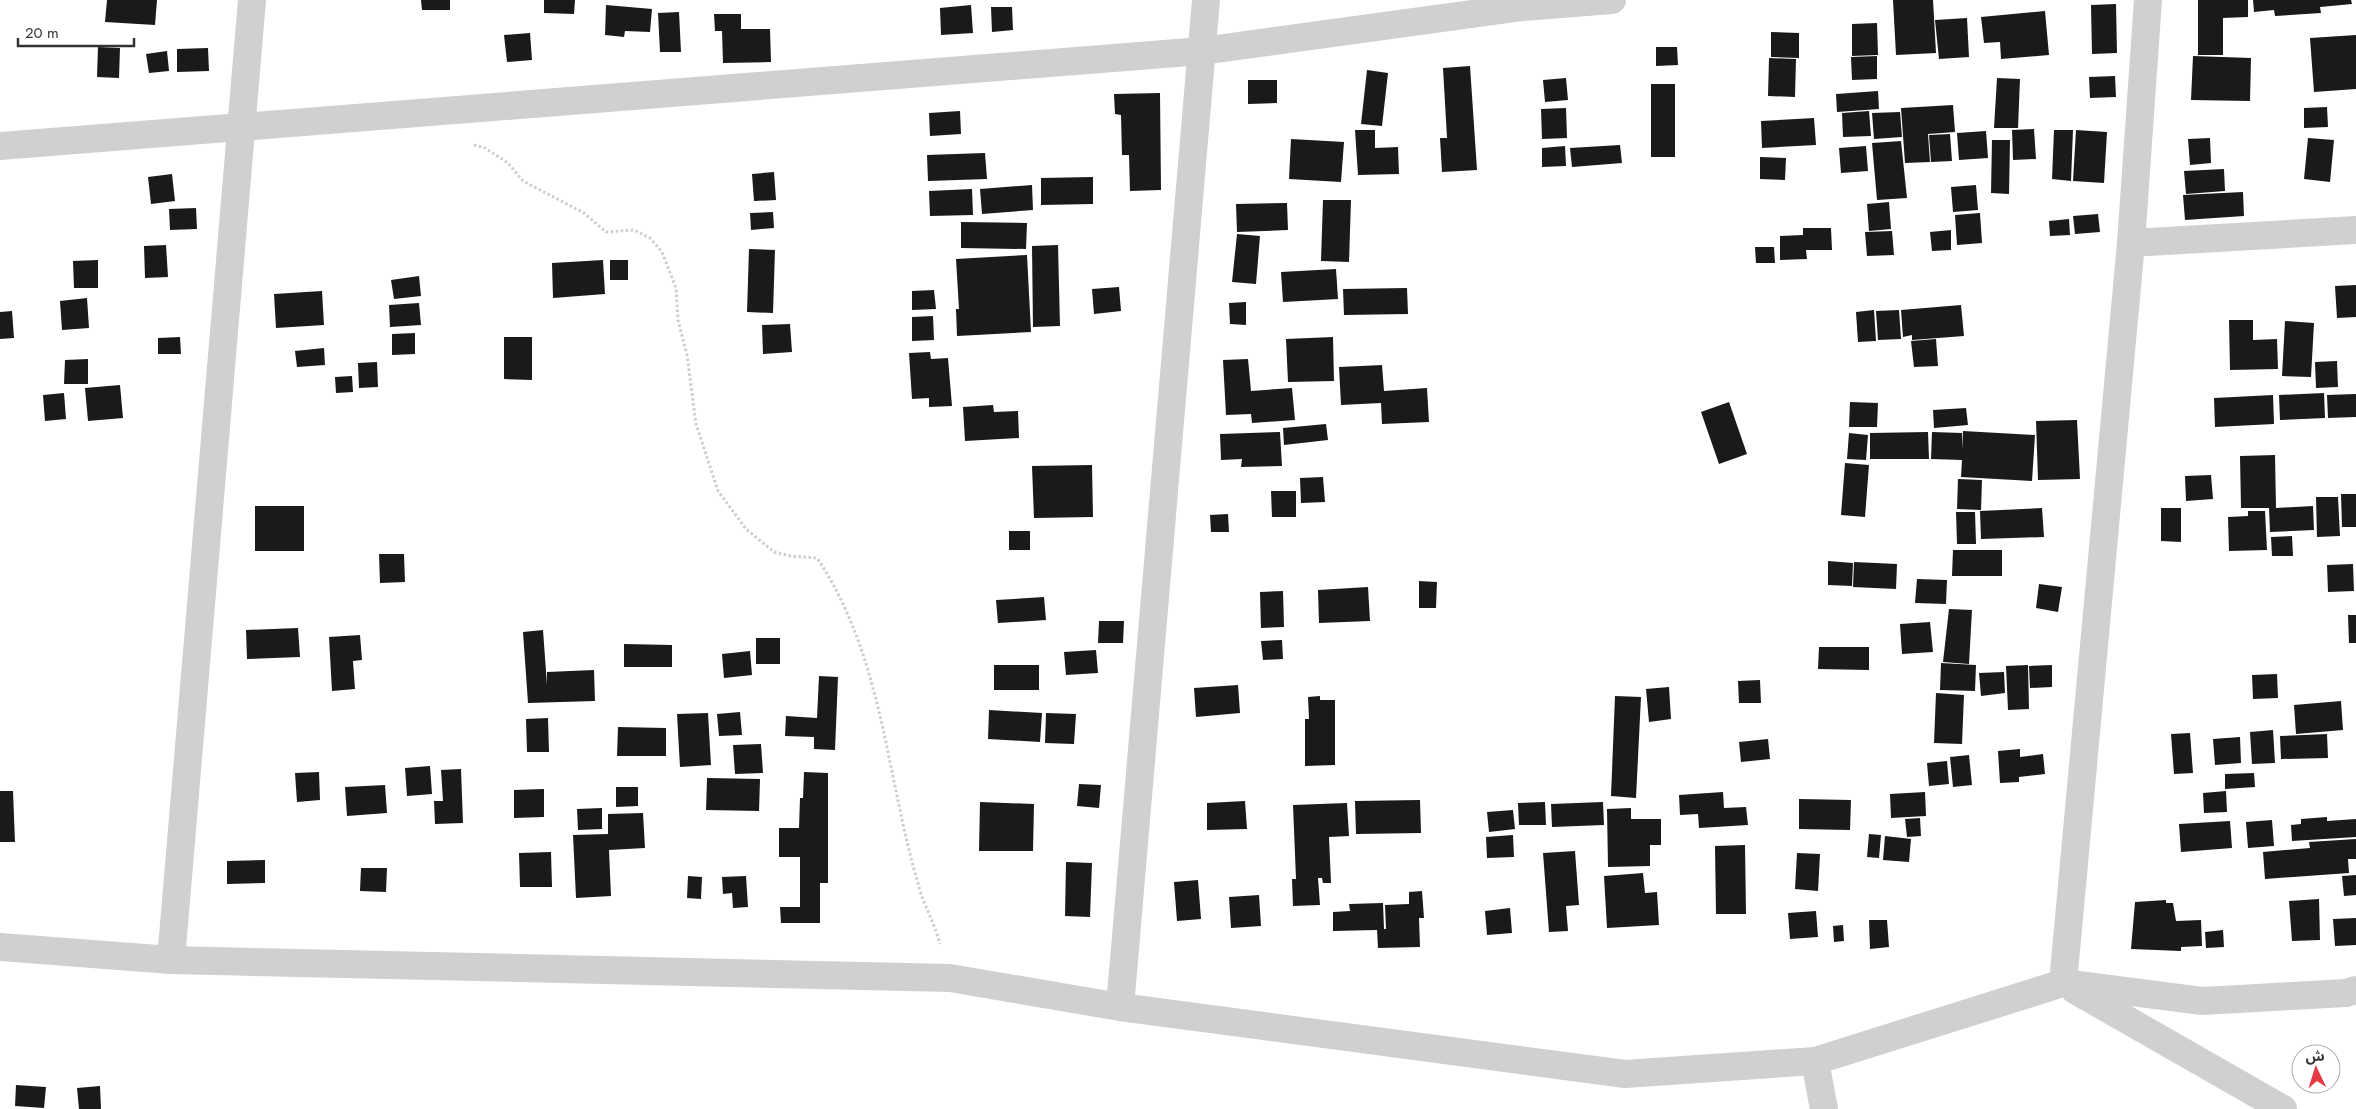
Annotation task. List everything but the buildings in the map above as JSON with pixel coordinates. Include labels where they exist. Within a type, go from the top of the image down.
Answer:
[{"type":"street","points":[[171,960],[252,0]]},
{"type":"street","points":[[1120,1007],[1206,0]]},
{"type":"street","points":[[0,146],[1202,51],[1523,3],[1612,0]]},
{"type":"street","points":[[2063,983],[2131,243],[2148,0]]},
{"type":"street","points":[[2131,243],[2356,230]]},
{"type":"street","points":[[0,947],[171,960],[950,978],[1120,1007],[1625,1074],[1815,1060],[2063,983],[2202,1001],[2346,993],[2356,990]]},
{"type":"street","points":[[2063,983],[2283,1109]]},
{"type":"street","points":[[1815,1060],[1824,1109]]},
{"type":"path","points":[[454,110],[458,130],[470,144],[485,148],[508,163],[523,181],[584,213],[606,232],[634,230],[650,238],[662,252],[676,288],[678,320],[687,355],[696,424],[718,491],[746,529],[774,552],[791,556],[817,558],[832,580],[860,641],[886,732],[919,888],[936,931],[950,978]]}]
